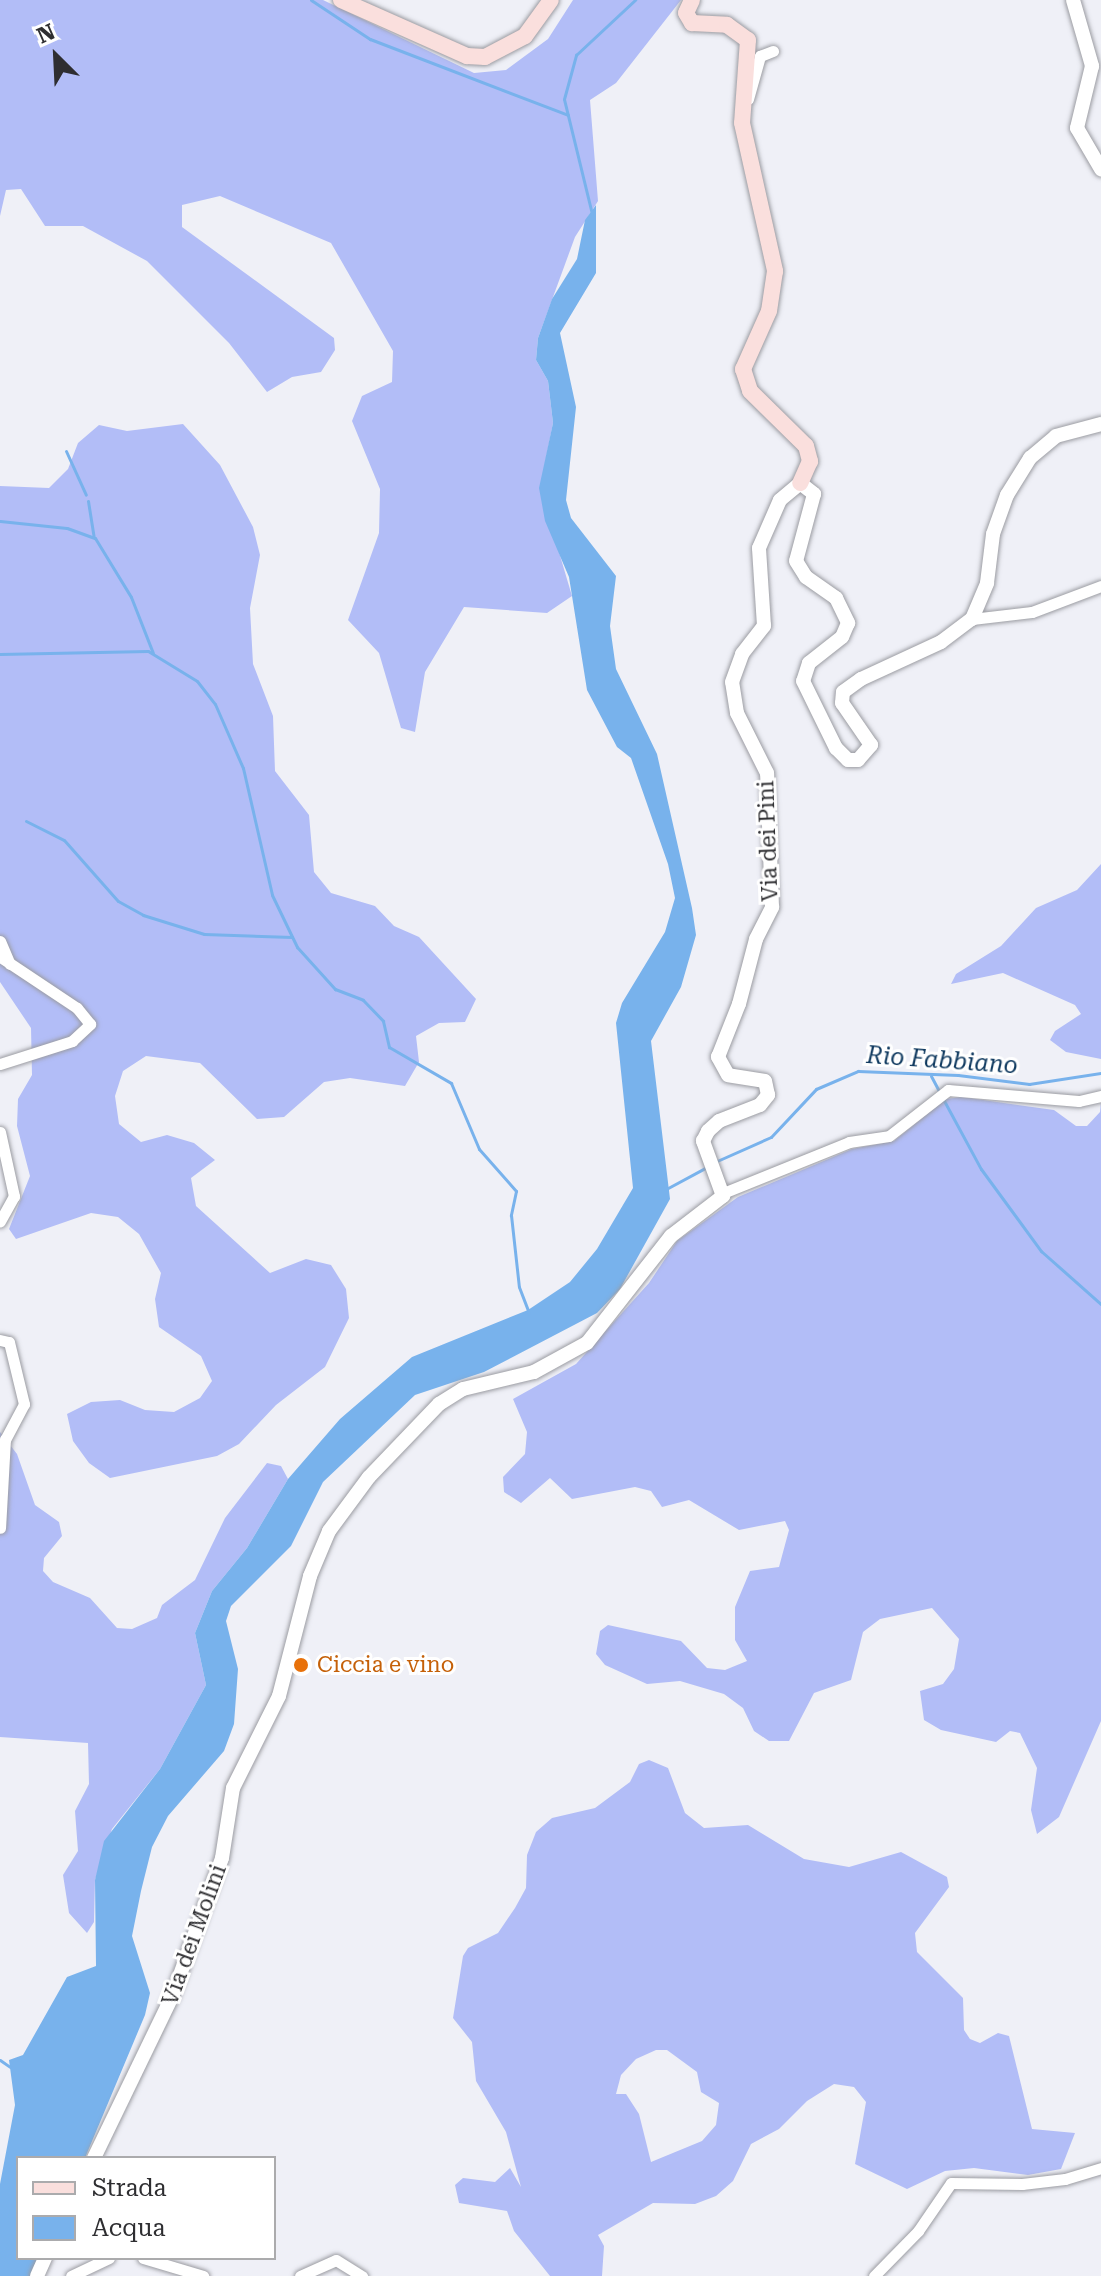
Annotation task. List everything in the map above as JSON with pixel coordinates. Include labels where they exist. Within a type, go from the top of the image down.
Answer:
[{"type":"main road","points":[[341,0],[467,56],[485,57],[525,36],[551,0]]},
{"type":"main road","points":[[692,0],[686,13],[692,23],[727,25],[748,40],[740,102],[775,271],[769,311],[745,357],[745,381],[760,404],[806,446],[810,461],[800,483]]},
{"type":"street","points":[[1073,0],[1092,66],[1077,128],[1101,169]]},
{"type":"street","points":[[747,147],[748,98],[760,56],[773,51]]},
{"type":"street","points":[[972,619],[987,583],[993,534],[1007,495],[1030,458],[1056,436],[1101,424]]},
{"type":"street","points":[[800,483],[810,487],[814,498],[796,561],[806,577],[836,598],[848,623],[842,637],[809,663],[803,681],[843,757],[858,760],[871,745],[842,703],[846,689],[941,642],[972,619],[1032,612],[1101,586]]},
{"type":"street","name":"Via dei Pini","points":[[723,1191],[709,1163],[703,1141],[719,1121],[760,1105],[770,1091],[765,1081],[728,1075],[718,1057],[773,898],[767,773],[737,713],[732,682],[742,654],[764,626],[757,579],[762,538],[784,494],[800,483]]},
{"type":"street","points":[[0,941],[6,962],[77,1008],[90,1024],[72,1041],[0,1064]]},
{"type":"street","points":[[723,1191],[849,1142],[889,1136],[948,1090],[1079,1101],[1101,1096]]},
{"type":"street","points":[[0,1132],[14,1196],[0,1221]]},
{"type":"street","name":"Via dei Molini","points":[[95,2156],[172,1997],[222,1858],[233,1788],[279,1696],[310,1576],[329,1531],[369,1477],[439,1404],[463,1389],[534,1372],[587,1343],[671,1236],[713,1207],[723,1191]]},
{"type":"street","points":[[0,1340],[9,1342],[24,1404],[5,1439],[0,1528]]},
{"type":"street","points":[[874,2276],[918,2231],[951,2183],[1022,2184],[1065,2179],[1101,2168]]},
{"type":"street","points":[[71,2276],[105,2260]]},
{"type":"street","points":[[150,2260],[203,2276]]},
{"type":"street","points":[[300,2276],[336,2260],[362,2276]]},
{"type":"shaded area","points":[[0,0],[323,0],[474,73],[506,70],[548,39],[573,0],[681,0],[616,83],[590,100],[598,201],[575,237],[538,338],[536,360],[548,381],[553,423],[540,488],[572,596],[547,613],[464,607],[425,672],[415,732],[401,728],[379,653],[348,620],[379,533],[380,489],[352,421],[362,396],[392,382],[393,351],[331,243],[220,196],[182,205],[182,227],[334,338],[335,350],[321,372],[292,377],[267,392],[229,343],[147,261],[83,226],[45,226],[21,189],[6,190],[0,216]]},
{"type":"shaded area","points":[[183,424],[220,465],[253,527],[260,555],[250,608],[253,664],[273,716],[275,771],[309,815],[314,872],[331,893],[375,906],[394,926],[419,937],[476,999],[465,1022],[439,1023],[416,1036],[419,1062],[405,1086],[350,1078],[324,1082],[284,1117],[257,1119],[200,1063],[146,1056],[123,1071],[115,1096],[119,1124],[141,1142],[167,1135],[194,1143],[215,1160],[191,1178],[196,1206],[270,1273],[306,1259],[331,1265],[346,1289],[349,1318],[325,1367],[276,1405],[239,1444],[217,1456],[110,1478],[89,1463],[73,1441],[67,1414],[91,1402],[120,1400],[145,1410],[174,1412],[200,1398],[212,1381],[201,1356],[159,1327],[155,1299],[161,1273],[139,1234],[118,1217],[91,1213],[16,1239],[9,1229],[30,1176],[17,1126],[18,1099],[32,1075],[31,1028],[0,982],[0,486],[49,488],[68,469],[78,443],[99,425],[127,431]]},
{"type":"shaded area","points":[[1101,864],[1101,1059],[1066,1052],[1050,1040],[1055,1031],[1081,1014],[1075,1005],[1003,973],[951,984],[956,974],[1001,946],[1036,908],[1077,890]]},
{"type":"shaded area","points":[[962,1097],[1054,1110],[1076,1126],[1087,1126],[1100,1112],[1101,1102],[1101,1721],[1059,1817],[1037,1834],[1031,1810],[1037,1768],[1020,1733],[1010,1731],[996,1742],[941,1730],[924,1720],[920,1691],[943,1684],[954,1669],[959,1639],[932,1608],[880,1619],[863,1632],[851,1680],[814,1693],[789,1741],[769,1741],[754,1731],[743,1708],[724,1694],[680,1681],[647,1684],[605,1665],[596,1654],[600,1631],[608,1625],[681,1641],[707,1668],[725,1670],[747,1661],[735,1640],[735,1607],[750,1571],[779,1567],[789,1530],[785,1521],[739,1530],[689,1500],[662,1507],[651,1491],[635,1487],[572,1499],[550,1478],[521,1503],[504,1492],[503,1477],[525,1454],[527,1432],[513,1399],[576,1364],[649,1283],[677,1241],[738,1197],[852,1149],[894,1141],[946,1099]]},
{"type":"shaded area","points":[[0,1432],[17,1454],[35,1505],[59,1522],[62,1536],[44,1558],[43,1571],[53,1582],[90,1598],[117,1628],[132,1629],[157,1618],[162,1605],[195,1580],[225,1518],[267,1463],[281,1466],[288,1479],[247,1548],[212,1591],[195,1633],[206,1685],[160,1769],[112,1829],[95,1880],[94,1922],[87,1933],[69,1913],[63,1875],[78,1851],[75,1811],[89,1784],[88,1743],[0,1737]]},
{"type":"shaded area","points":[[649,1760],[668,1768],[685,1813],[704,1828],[748,1825],[804,1859],[849,1867],[901,1852],[947,1877],[949,1887],[915,1933],[917,1952],[963,1998],[964,2030],[970,2039],[980,2043],[998,2033],[1009,2036],[1032,2129],[1075,2133],[1061,2169],[1028,2175],[974,2168],[945,2171],[907,2189],[855,2164],[866,2102],[854,2087],[834,2084],[807,2101],[779,2129],[751,2144],[733,2181],[716,2196],[695,2204],[653,2203],[598,2235],[604,2246],[602,2276],[550,2276],[514,2231],[507,2211],[459,2203],[455,2185],[463,2178],[495,2182],[510,2168],[521,2187],[506,2132],[476,2081],[472,2042],[453,2018],[463,1956],[468,1948],[498,1933],[515,1908],[526,1888],[527,1855],[536,1832],[552,1818],[595,1808],[630,1782],[639,1764]],"holes":[[[656,2050],[667,2050],[697,2072],[701,2092],[719,2103],[716,2125],[702,2141],[651,2162],[639,2114],[626,2094],[616,2094],[621,2075],[636,2059]]]},
{"type":"water","points":[[596,205],[596,273],[560,333],[576,407],[566,500],[571,518],[616,576],[610,626],[616,669],[657,754],[696,935],[681,987],[651,1041],[670,1199],[620,1289],[597,1313],[484,1372],[415,1395],[323,1482],[291,1546],[231,1606],[226,1621],[238,1669],[234,1724],[224,1751],[168,1816],[152,1847],[141,1891],[132,1936],[150,1993],[145,2015],[86,2156],[16,2156],[16,2260],[38,2260],[31,2276],[0,2276],[0,2184],[15,2105],[9,2060],[23,2055],[67,1977],[96,1966],[95,1880],[104,1841],[160,1769],[206,1685],[195,1633],[212,1591],[247,1548],[288,1479],[340,1419],[412,1357],[528,1310],[570,1282],[597,1249],[633,1188],[616,1023],[622,1003],[665,932],[675,898],[668,864],[631,758],[617,747],[587,690],[569,577],[545,521],[539,488],[553,423],[548,381],[536,360],[538,338],[552,299],[577,259],[585,220]]},
{"type":"waterway","points":[[311,0],[370,39],[568,115]]},
{"type":"waterway","points":[[592,214],[564,99],[576,55],[635,0]]},
{"type":"waterway","points":[[66,451],[86,495]]},
{"type":"waterway","points":[[88,501],[94,537]]},
{"type":"waterway","points":[[0,521],[67,528],[95,538],[131,597],[153,653]]},
{"type":"waterway","points":[[0,654],[148,651],[197,681],[215,704],[243,768],[272,895],[297,947],[335,989],[363,1000],[383,1021],[389,1047],[451,1083],[479,1149],[516,1191],[511,1215],[519,1287],[529,1313]]},
{"type":"waterway","points":[[26,821],[64,840],[118,901],[143,915],[204,934],[292,937]]},
{"type":"waterway","name":"Rio Fabbiano","points":[[717,1161],[771,1137],[816,1089],[858,1071],[958,1075],[1029,1084],[1101,1073]]},
{"type":"waterway","points":[[931,1076],[939,1091]]},
{"type":"waterway","points":[[942,1097],[981,1169],[1041,1251],[1101,1304]]},
{"type":"waterway","name":"Rio Fabbiano","points":[[668,1188],[707,1167]]},
{"type":"waterway","points":[[0,2060],[10,2067]]},
{"type":"place","name":"Ciccia e vino","points":[[301,1665]]}]
